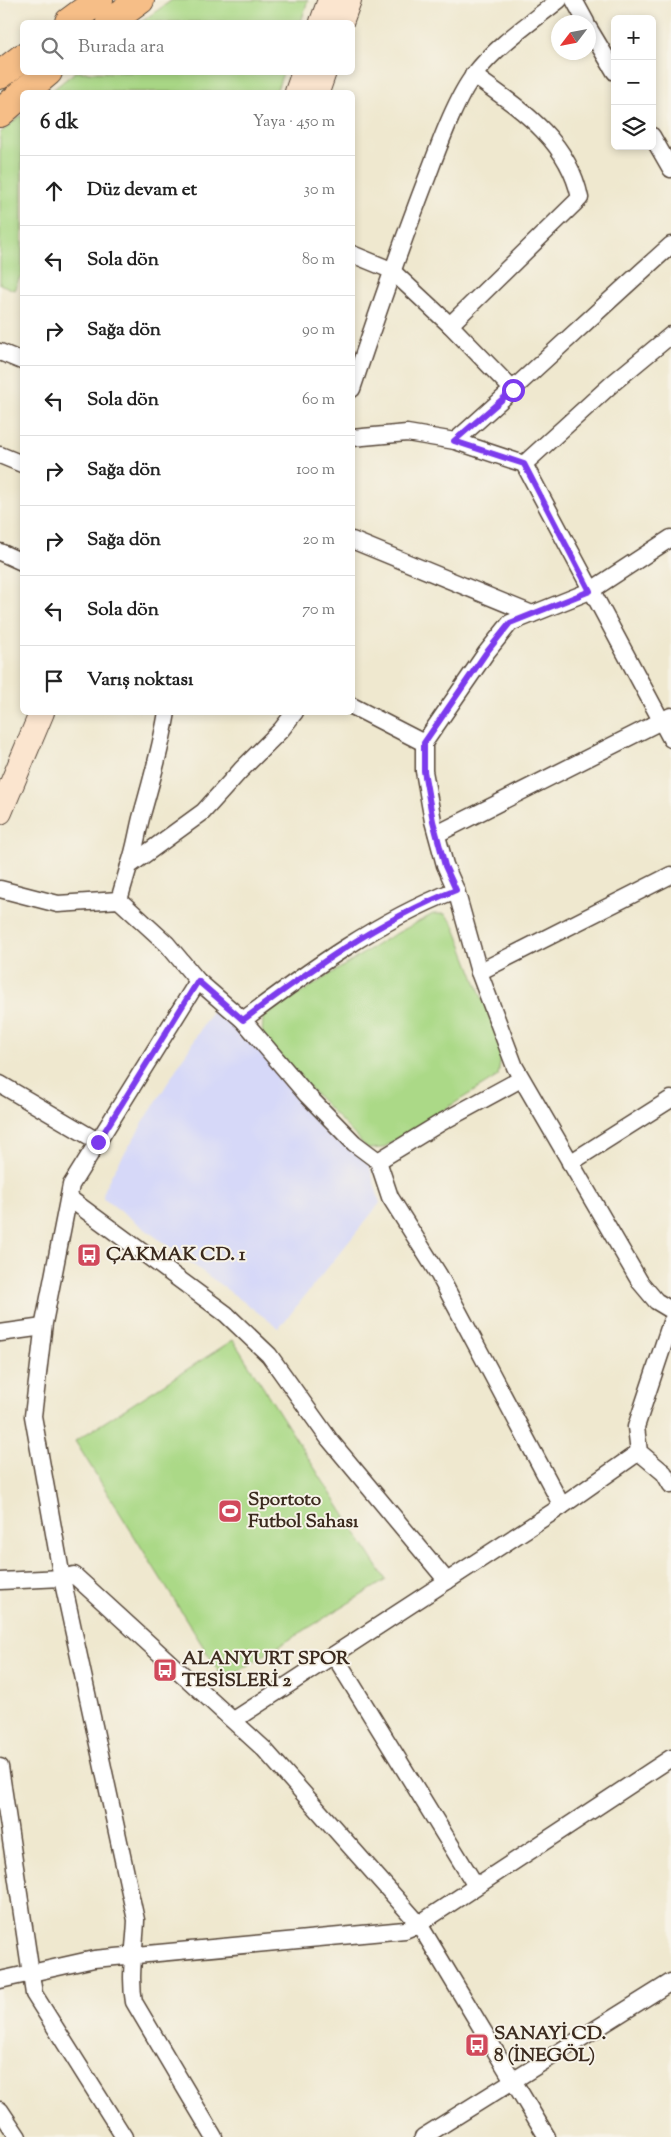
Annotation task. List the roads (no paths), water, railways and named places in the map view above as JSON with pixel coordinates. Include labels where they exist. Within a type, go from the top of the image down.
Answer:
[{"type":"highway","points":[[72,20],[99,0]]},
{"type":"highway","points":[[113,20],[140,0]]},
{"type":"highway","points":[[0,75],[20,60]]},
{"type":"highway","points":[[27,90],[44,75]]},
{"type":"highway","points":[[0,113],[20,96]]},
{"type":"street","points":[[323,20],[330,0]]},
{"type":"street","points":[[342,20],[349,0]]},
{"type":"street","points":[[355,380],[392,270],[443,136],[473,75],[522,30],[559,0]]},
{"type":"street","points":[[574,0],[582,15]]},
{"type":"street","points":[[596,40],[611,65]]},
{"type":"street","points":[[298,90],[303,75]]},
{"type":"street","points":[[318,90],[323,75]]},
{"type":"street","points":[[450,325],[580,198],[578,187],[563,155],[544,129],[473,75]]},
{"type":"street","points":[[656,143],[671,168]]},
{"type":"street","points":[[454,441],[513,390],[603,305],[671,245]]},
{"type":"street","points":[[355,255],[392,270],[450,325],[513,390]]},
{"type":"street","points":[[524,464],[613,383],[671,335]]},
{"type":"street","points":[[0,352],[20,360]]},
{"type":"street","points":[[355,438],[407,433],[454,441],[524,464],[590,591],[666,718],[671,739]]},
{"type":"street","points":[[0,455],[20,463]]},
{"type":"street","points":[[671,538],[590,591],[510,623],[486,653],[424,743],[424,771],[445,866],[456,890],[479,972],[521,1079],[640,1282],[656,1301],[671,1310]]},
{"type":"street","points":[[355,541],[532,614]]},
{"type":"street","points":[[0,552],[20,561]]},
{"type":"street","points":[[355,708],[424,743]]},
{"type":"street","points":[[0,812],[7,778],[40,715]]},
{"type":"street","points":[[119,900],[136,848],[139,826],[163,736],[166,715]]},
{"type":"street","points":[[129,866],[203,812],[281,730],[293,715]]},
{"type":"street","points":[[437,834],[666,718]]},
{"type":"street","points":[[479,972],[671,876]]},
{"type":"street","points":[[0,889],[58,904],[119,900],[166,944],[198,981],[243,1020],[314,1102],[354,1143],[378,1161],[390,1197],[439,1276],[562,1506]]},
{"type":"street","points":[[243,1020],[316,965],[415,906],[456,890]]},
{"type":"street","points":[[198,981],[72,1185],[43,1327],[33,1416],[62,1578],[127,1871],[136,1920],[135,1956],[130,1978],[134,2002],[214,2137]]},
{"type":"street","points":[[378,1161],[442,1122],[521,1079]]},
{"type":"street","points":[[0,1084],[98,1142]]},
{"type":"street","points":[[570,1164],[671,1098]]},
{"type":"street","points":[[69,1198],[226,1314],[269,1355],[329,1439],[447,1581]]},
{"type":"street","points":[[671,1322],[636,1427],[639,1452],[664,1473],[671,1485]]},
{"type":"street","points":[[0,1333],[43,1327]]},
{"type":"street","points":[[234,1720],[562,1506],[639,1452]]},
{"type":"street","points":[[0,1581],[62,1578],[74,1575],[264,1749],[418,1924],[547,2137]]},
{"type":"street","points":[[334,1655],[476,1886]]},
{"type":"street","points":[[1,1976],[31,1973],[94,1959],[405,1930],[418,1924],[671,1758]]},
{"type":"street","points":[[0,1767],[34,1994],[124,2137]]},
{"type":"street","points":[[423,2137],[671,1982]]},
{"type":"street","points":[[0,2110],[18,2137]]},
{"type":"place","name":"ÇAKMAK CD. 1","points":[[89,1255]]},
{"type":"place","name":"Sportoto Futbol Sahası","points":[[230,1511]]},
{"type":"place","name":"ALANYURT SPOR TESİSLERİ 2","points":[[165,1670]]},
{"type":"place","name":"SANAYİ CD. 8 (İNEGÖL)","points":[[477,2045]]}]
